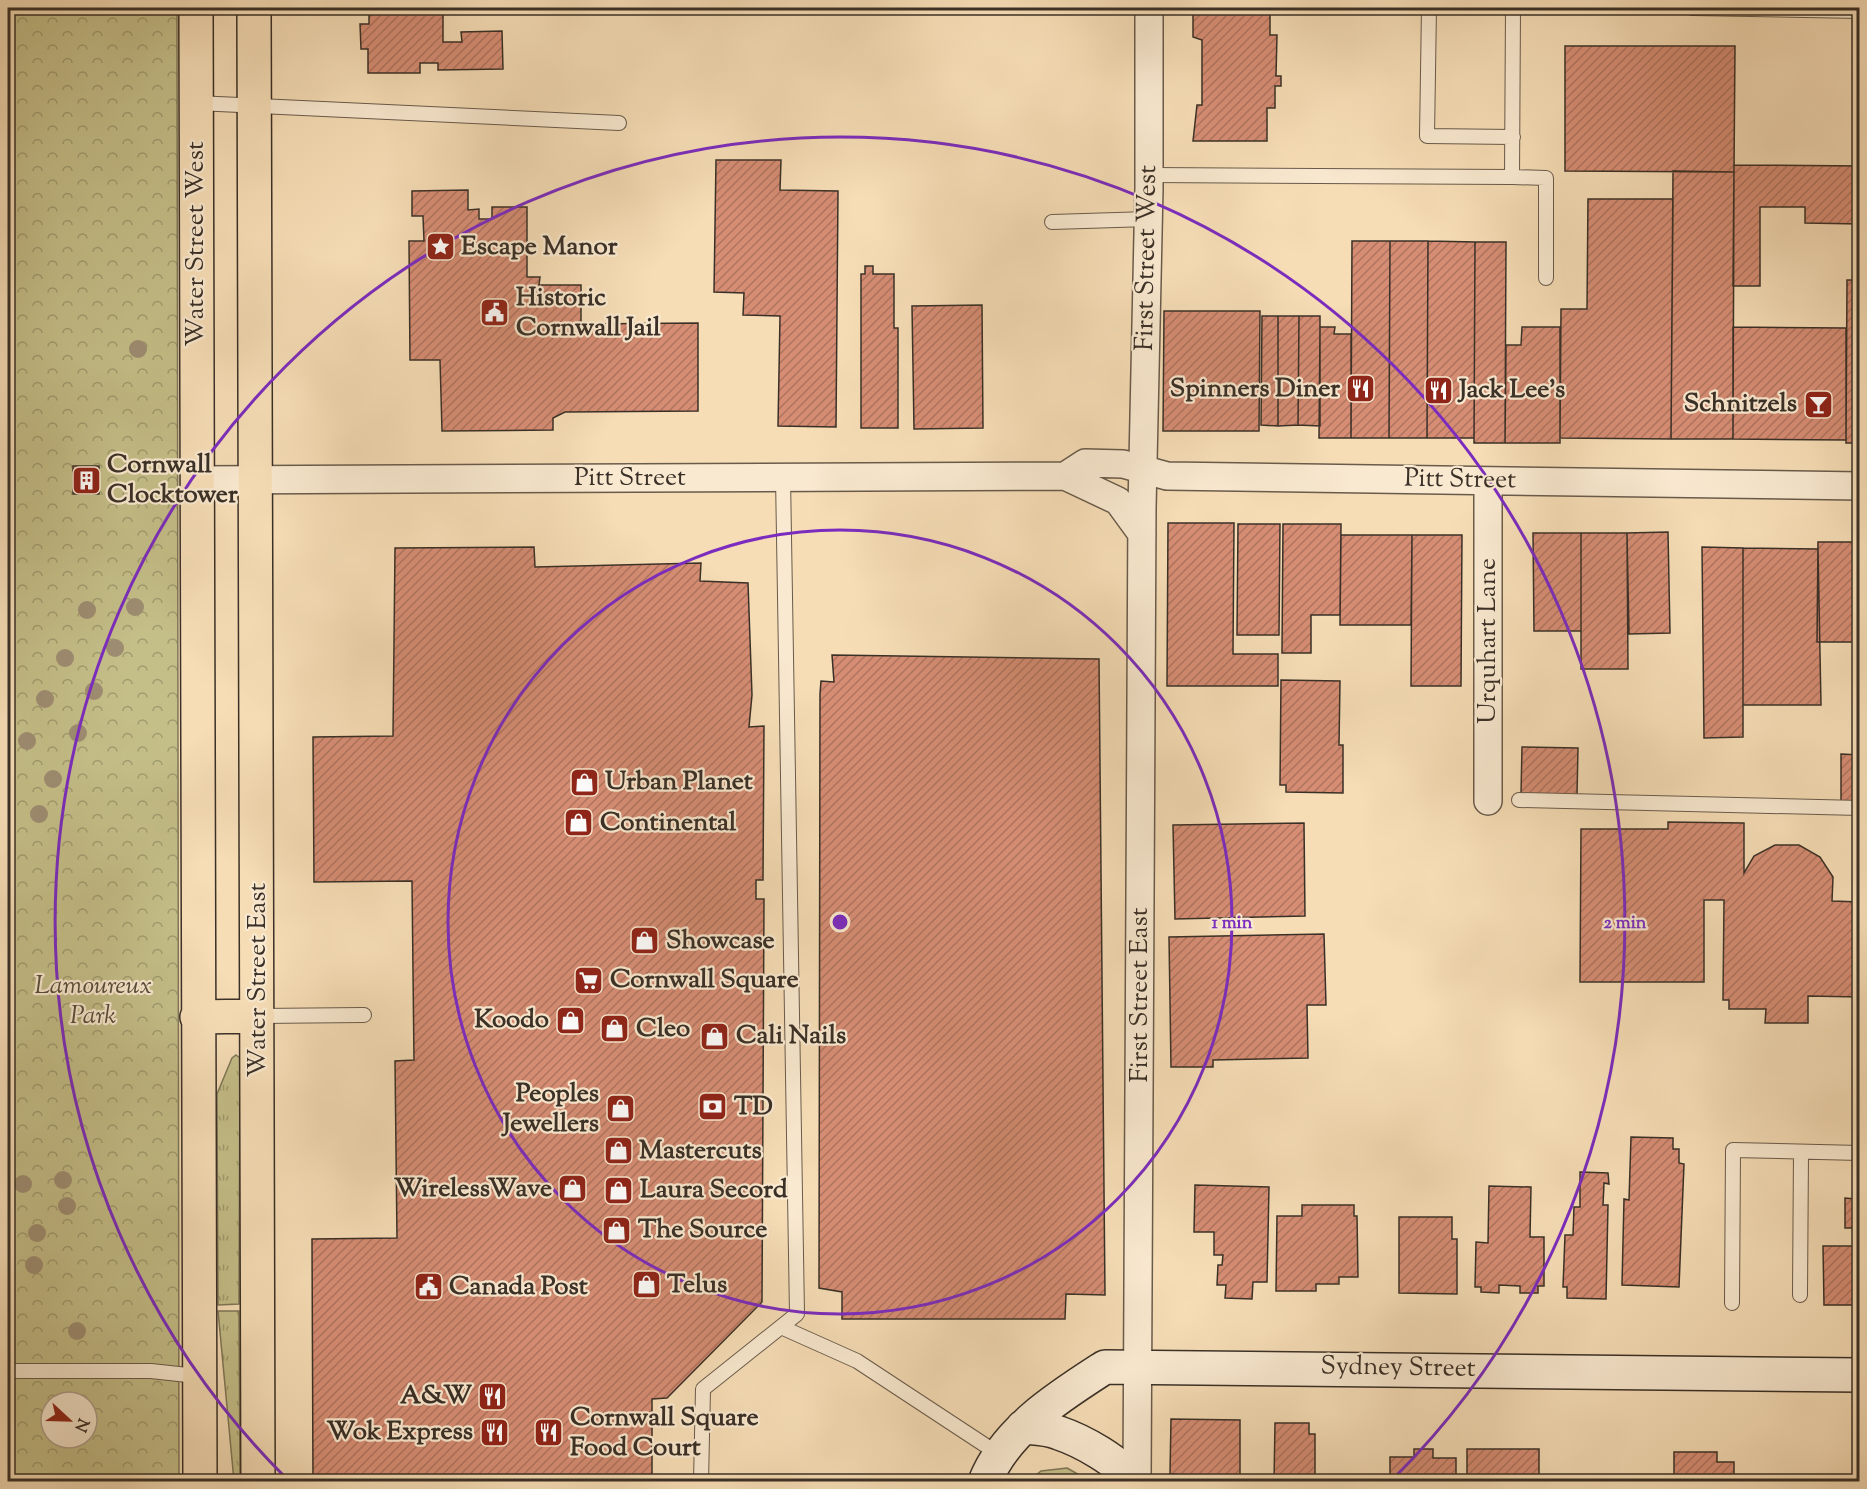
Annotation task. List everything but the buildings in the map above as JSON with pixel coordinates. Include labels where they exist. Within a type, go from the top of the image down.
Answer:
[{"type":"main road","name":"Water Street West","points":[[196,8],[196,480]]},
{"type":"main road","points":[[254,8],[255,479]]},
{"type":"main road","name":"Water Street East","points":[[255,479],[258,1482]]},
{"type":"main road","points":[[196,480],[197,1376],[200,1482]]},
{"type":"main road","points":[[197,1017],[258,1016]]},
{"type":"street","name":"First Street West","points":[[1142,521],[1149,219],[1149,8]]},
{"type":"street","name":"Pitt Street","points":[[1065,476],[1085,464],[1123,464],[1167,476],[1860,486]]},
{"type":"street","name":"Pitt Street","points":[[196,480],[1065,476],[1118,501],[1142,521]]},
{"type":"street","name":"Urquhart Lane","points":[[1488,481],[1488,801]]},
{"type":"street","name":"First Street East","points":[[1137,1482],[1142,521]]},
{"type":"street","name":"Sydney Street","points":[[992,1468],[1023,1427],[1105,1367],[1860,1375]]},
{"type":"street","points":[[1023,1427],[1058,1432],[1087,1446],[1127,1472],[1132,1482]]},
{"type":"lane","points":[[1429,8],[1426,136],[1512,137]]},
{"type":"lane","points":[[1512,177],[1513,8]]},
{"type":"lane","points":[[1692,8],[1860,11]]},
{"type":"lane","points":[[196,103],[255,108],[619,123]]},
{"type":"lane","points":[[1149,175],[1546,178],[1546,278]]},
{"type":"lane","points":[[1052,222],[1149,219]]},
{"type":"lane","points":[[701,1482],[703,1389],[797,1314],[783,477]]},
{"type":"lane","points":[[1519,800],[1860,808]]},
{"type":"lane","points":[[258,1016],[364,1015]]},
{"type":"lane","points":[[1732,1303],[1733,1150],[1860,1153]]},
{"type":"lane","points":[[1800,1295],[1801,1152]]},
{"type":"lane","points":[[781,1327],[857,1361],[992,1468]]},
{"type":"lane","points":[[8,1371],[151,1371],[197,1376]]},
{"type":"green space","name":"Lamoureux Park","points":[[8,8],[177,8],[179,1481],[8,1481]]},
{"type":"green space","points":[[236,1055],[240,1058],[239,1304],[218,1305],[217,1094],[232,1058]]},
{"type":"green space","points":[[218,1311],[239,1311],[240,1481],[234,1481]]},
{"type":"green space","points":[[1067,1468],[1090,1481],[1029,1481],[1041,1471]]},
{"type":"place","name":"Escape Manor","points":[[440,247]]},
{"type":"place","name":"Historic Cornwall Jail","points":[[495,313]]},
{"type":"place","name":"Spinners Diner","points":[[1361,389]]},
{"type":"place","name":"Jack Lee's","points":[[1438,390]]},
{"type":"place","name":"Schnitzels","points":[[1818,404]]},
{"type":"place","name":"Cornwall Clocktower","points":[[86,480]]},
{"type":"place","name":"Urban Planet","points":[[584,782]]},
{"type":"place","name":"Continental","points":[[579,823]]},
{"type":"place","name":"Showcase","points":[[645,941]]},
{"type":"place","name":"Cornwall Square","points":[[589,980]]},
{"type":"place","name":"Koodo","points":[[570,1020]]},
{"type":"place","name":"Cleo","points":[[615,1029]]},
{"type":"place","name":"Cali Nails","points":[[715,1036]]},
{"type":"place","name":"TD","points":[[713,1107]]},
{"type":"place","name":"Peoples Jewellers","points":[[620,1109]]},
{"type":"place","name":"Mastercuts","points":[[618,1151]]},
{"type":"place","name":"WirelessWave","points":[[573,1189]]},
{"type":"place","name":"Laura Secord","points":[[619,1190]]},
{"type":"place","name":"The Source","points":[[617,1230]]},
{"type":"place","name":"Telus","points":[[646,1285]]},
{"type":"place","name":"Canada Post","points":[[428,1287]]},
{"type":"place","name":"A&W","points":[[493,1396]]},
{"type":"place","name":"Wok Express","points":[[494,1432]]},
{"type":"place","name":"Cornwall Square Food Court","points":[[549,1433]]}]
